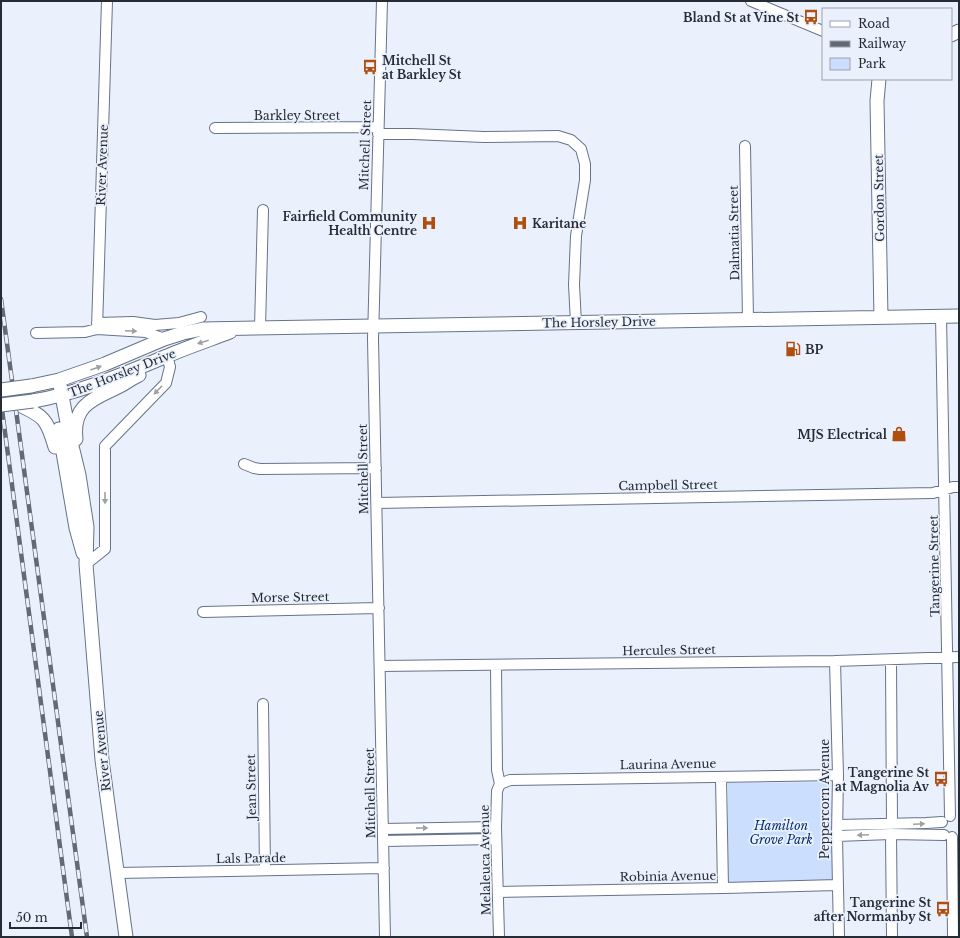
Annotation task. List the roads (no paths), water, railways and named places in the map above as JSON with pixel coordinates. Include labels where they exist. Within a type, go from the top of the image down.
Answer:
[{"type":"main road","name":"Gordon Street","points":[[879,80],[877,101],[881,317]]},
{"type":"main road","name":"The Horsley Drive","points":[[1,390],[54,381],[105,364],[164,339],[203,329],[959,316]]},
{"type":"main road","name":"The Horsley Drive","points":[[1,405],[17,404],[33,406],[101,383],[161,358],[240,329]]},
{"type":"main road","points":[[79,475],[75,432],[76,421],[81,411],[98,395],[120,386],[140,374],[161,358]]},
{"type":"main road","name":"River Avenue","points":[[54,381],[64,456],[76,528],[86,564]]},
{"type":"main road","name":"River Avenue","points":[[57,397],[79,475],[87,527],[86,564],[102,760],[126,937]]},
{"type":"main road","points":[[33,406],[49,427],[76,528]]},
{"type":"street","name":"River Avenue","points":[[97,326],[107,1]]},
{"type":"street","name":"Mitchell Street","points":[[382,1],[373,326],[386,937]]},
{"type":"street","points":[[751,1],[822,31]]},
{"type":"street","name":"Barkley Street","points":[[215,128],[378,131],[484,137],[558,136],[571,140],[581,148],[585,164],[585,180],[576,236],[574,285],[576,323]]},
{"type":"street","name":"Dalmatia Street","points":[[745,146],[748,319]]},
{"type":"street","points":[[260,328],[263,210]]},
{"type":"street","name":"Tangerine Street","points":[[941,316],[950,819],[941,829],[952,835]]},
{"type":"street","points":[[36,333],[85,332],[97,326],[132,322],[155,325],[179,323],[201,317]]},
{"type":"street","points":[[97,326],[146,332],[164,339]]},
{"type":"street","points":[[86,564],[105,550],[104,446],[166,383],[170,367],[161,358]]},
{"type":"street","points":[[244,464],[260,469],[376,468]]},
{"type":"street","name":"Campbell Street","points":[[377,503],[933,493],[959,487]]},
{"type":"street","name":"Morse Street","points":[[203,612],[379,608]]},
{"type":"street","name":"Hercules Street","points":[[380,666],[835,661],[891,660],[959,656]]},
{"type":"street","points":[[891,660],[892,937]]},
{"type":"street","name":"Peppercorn Avenue","points":[[835,661],[838,775],[837,836],[839,937]]},
{"type":"street","name":"Melaleuca Avenue","points":[[496,664],[497,770],[500,784],[496,790],[499,937]]},
{"type":"street","name":"Jean Street","points":[[263,704],[265,870]]},
{"type":"street","name":"Laurina Avenue","points":[[500,784],[510,780],[838,775]]},
{"type":"street","points":[[721,777],[723,888]]},
{"type":"street","points":[[837,836],[950,819]]},
{"type":"street","points":[[838,826],[952,835],[953,937]]},
{"type":"street","points":[[383,829],[496,827]]},
{"type":"street","points":[[384,841],[496,839]]},
{"type":"street","name":"Lals Parade","points":[[118,873],[384,868]]},
{"type":"street","name":"Robinia Avenue","points":[[498,892],[838,885]]},
{"type":"railway","points":[[1,299],[87,937]]},
{"type":"railway","points":[[1,402],[72,937]]},
{"type":"place","name":"Bland St at Vine St","points":[[811,17]]},
{"type":"place","name":"Mitchell St at Barkley St","points":[[370,67]]},
{"type":"place","name":"Fairfield Community Health Centre","points":[[429,223]]},
{"type":"place","name":"Karitane","points":[[520,223]]},
{"type":"place","name":"BP","points":[[793,349]]},
{"type":"place","name":"MJS Electrical","points":[[899,434]]},
{"type":"place","name":"Tangerine St at Magnolia Av","points":[[941,779]]},
{"type":"place","name":"Tangerine St after Normanby St","points":[[943,909]]},
{"type":"park label","name":"Hamilton Grove Park","points":[[781,832]]}]
